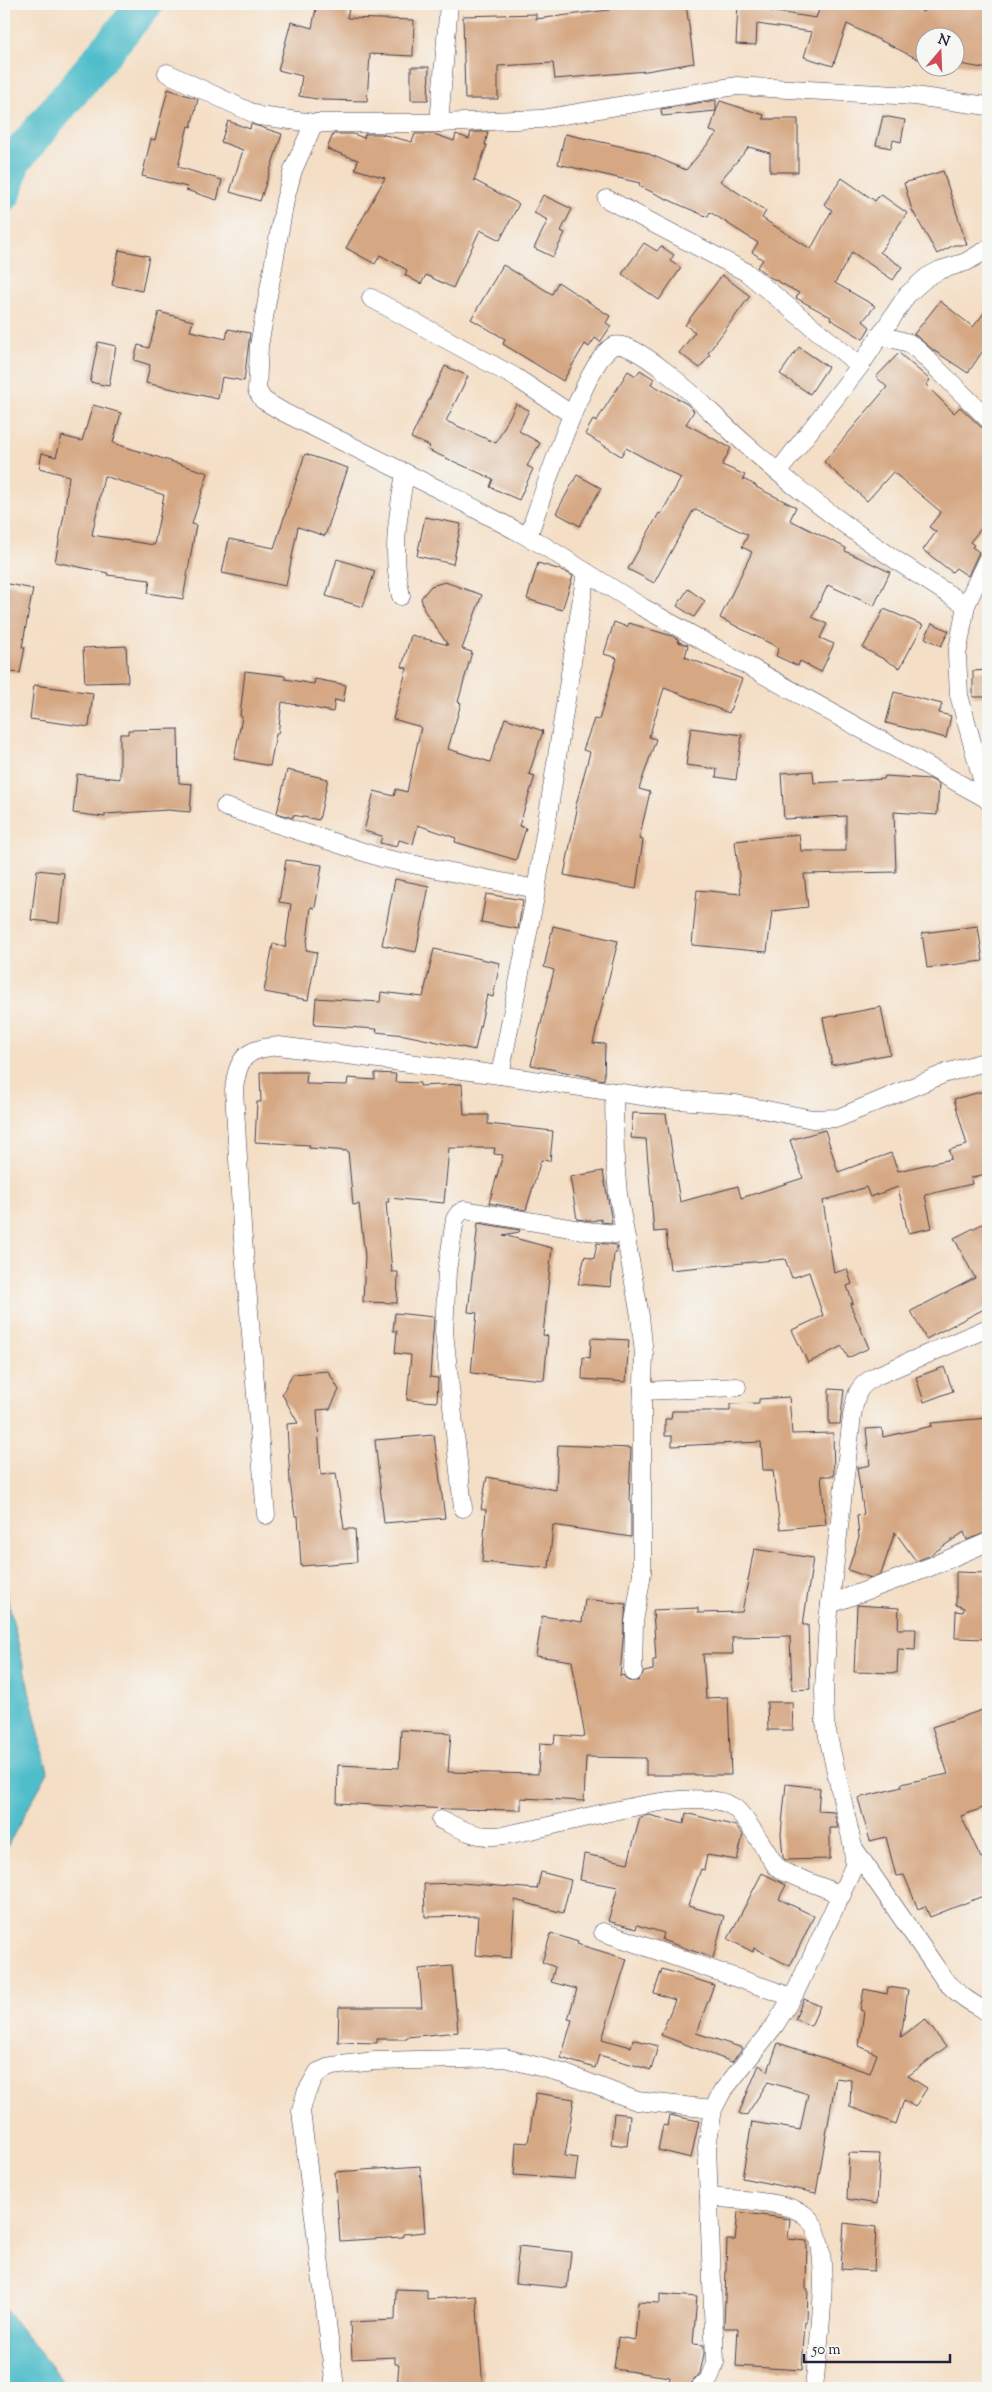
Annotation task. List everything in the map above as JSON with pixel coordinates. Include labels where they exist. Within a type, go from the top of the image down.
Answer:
[{"type":"street","points":[[439,123],[449,4]]},
{"type":"street","points":[[167,74],[259,116],[314,123],[439,123],[541,119],[736,86],[914,96],[988,106]]},
{"type":"street","points":[[314,123],[293,170],[285,200],[259,346],[257,390],[263,400],[528,537],[642,607],[988,800]]},
{"type":"street","points":[[607,199],[746,272],[860,366]]},
{"type":"street","points":[[778,472],[860,366],[907,295],[927,277],[940,270],[966,262],[988,249]]},
{"type":"street","points":[[371,298],[515,377],[571,414]]},
{"type":"street","points":[[880,335],[909,343],[988,419]]},
{"type":"street","points":[[528,537],[571,414],[603,356],[612,346],[620,344],[644,356],[697,398],[739,440],[778,472],[905,568],[966,605]]},
{"type":"street","points":[[401,596],[396,572],[395,535],[405,473]]},
{"type":"street","points":[[988,558],[966,605],[957,655],[959,696],[988,800]]},
{"type":"street","points":[[500,1074],[536,888],[586,572]]},
{"type":"street","points":[[225,807],[382,858],[536,888]]},
{"type":"street","points":[[266,1516],[242,1227],[234,1090],[236,1070],[244,1057],[259,1048],[279,1046],[500,1074],[662,1099],[736,1104],[812,1119],[838,1118],[946,1073],[988,1061]]},
{"type":"street","points":[[614,1092],[615,1160],[640,1316],[644,1354],[642,1391],[642,1573],[634,1622],[633,1672]]},
{"type":"street","points":[[463,1508],[444,1332],[447,1271],[456,1219],[459,1213],[465,1210],[588,1231],[626,1235]]},
{"type":"street","points":[[700,2388],[709,2379],[715,2363],[707,2147],[713,2109],[722,2092],[775,2025],[792,1997],[842,1895],[854,1866],[853,1846],[825,1723],[824,1689],[830,1604],[856,1394],[863,1383],[876,1376],[988,1328]]},
{"type":"street","points":[[642,1391],[738,1387]]},
{"type":"street","points":[[830,1604],[930,1567],[988,1542]]},
{"type":"street","points":[[441,1820],[474,1834],[491,1836],[519,1833],[586,1816],[624,1809],[702,1798],[709,1799],[722,1802],[737,1809],[776,1866],[784,1872],[842,1895]]},
{"type":"street","points":[[853,1846],[946,1982],[974,2006],[988,2012]]},
{"type":"street","points":[[604,1932],[792,1997]]},
{"type":"street","points":[[335,2388],[301,2111],[306,2093],[318,2072],[332,2066],[375,2061],[505,2058],[563,2073],[637,2101],[713,2109]]},
{"type":"street","points":[[709,2197],[784,2206],[806,2216],[818,2231],[824,2263],[814,2388]]},
{"type":"water","points":[[4,1583],[48,1772],[4,1852]]},
{"type":"water","points":[[4,2308],[68,2388],[4,2388]]},
{"type":"building","points":[[317,4],[350,4],[347,18],[414,20],[413,56],[370,54],[367,101],[323,100],[299,96],[302,76],[278,70],[291,22],[312,28]]},
{"type":"building","points":[[608,4],[686,4],[694,63],[646,71],[555,79],[553,63],[498,66],[498,99],[465,99],[463,16],[536,14],[536,19],[609,10]]},
{"type":"building","points":[[738,4],[771,4],[771,11],[816,18],[821,4],[907,4],[923,12],[925,4],[988,4],[988,69],[964,65],[964,28],[914,28],[914,57],[847,24],[833,66],[804,57],[812,32],[757,24],[756,45],[736,44]]},
{"type":"building","points":[[411,67],[429,67],[428,100],[411,100]]},
{"type":"building","points":[[168,89],[198,99],[191,127],[188,126],[178,167],[222,180],[217,200],[186,190],[187,187],[142,176],[151,139],[155,140]]},
{"type":"building","points":[[716,100],[716,111],[662,116],[661,109]]},
{"type":"building","points":[[720,101],[764,115],[763,119],[798,119],[798,172],[770,172],[770,153],[749,147],[720,181],[766,211],[762,218],[811,249],[832,210],[824,204],[842,178],[875,201],[880,194],[907,213],[880,252],[902,267],[893,280],[852,252],[835,283],[875,306],[863,321],[870,327],[863,339],[830,319],[831,317],[796,298],[799,293],[768,276],[757,267],[763,260],[752,252],[758,243],[710,212],[708,217],[639,186],[640,183],[558,164],[565,134],[642,151],[686,170],[717,133],[710,131]]},
{"type":"building","points":[[883,116],[905,120],[901,142],[893,140],[891,148],[876,145]]},
{"type":"building","points":[[228,121],[250,129],[251,124],[282,134],[260,201],[230,192],[243,150],[221,142]]},
{"type":"building","points":[[471,132],[488,132],[485,145],[487,145],[474,180],[519,204],[500,240],[480,230],[453,288],[426,275],[421,284],[405,275],[407,270],[380,255],[375,264],[346,248],[385,178],[355,169],[358,160],[327,149],[333,134],[353,134],[364,138],[365,134],[381,134],[412,142],[415,134],[434,134],[454,141],[456,134],[469,139]]},
{"type":"building","points":[[943,171],[967,245],[954,245],[937,254],[912,210],[904,183]]},
{"type":"building","points":[[543,195],[572,209],[561,231],[565,233],[553,257],[534,248],[548,220],[534,213]]},
{"type":"building","points":[[644,243],[657,251],[661,246],[674,255],[670,261],[681,268],[659,300],[622,274]]},
{"type":"building","points":[[119,250],[149,256],[142,291],[112,285]]},
{"type":"building","points":[[503,265],[552,294],[558,282],[610,316],[606,323],[611,326],[600,342],[595,338],[589,347],[585,344],[563,381],[503,344],[505,339],[471,319]]},
{"type":"building","points":[[722,275],[750,296],[708,353],[710,355],[700,368],[679,353],[695,332],[685,325]]},
{"type":"building","points":[[940,301],[973,327],[988,308],[988,343],[968,373],[933,350],[914,334]]},
{"type":"building","points":[[159,312],[193,321],[190,331],[226,339],[228,329],[250,333],[244,381],[222,377],[218,399],[146,383],[150,365],[134,360],[138,345],[149,348]]},
{"type":"building","points":[[98,342],[116,346],[109,386],[90,382]]},
{"type":"building","points":[[799,347],[828,367],[810,394],[780,374]]},
{"type":"building","points":[[899,353],[930,380],[926,385],[954,413],[960,407],[981,427],[988,429],[988,520],[970,542],[974,545],[972,547],[979,552],[968,576],[956,568],[952,572],[923,550],[936,532],[929,527],[941,512],[893,472],[867,501],[824,462],[887,387],[876,377]]},
{"type":"building","points":[[445,366],[468,376],[446,421],[496,443],[516,404],[529,410],[519,431],[540,443],[527,466],[533,469],[519,500],[490,487],[493,479],[428,450],[430,446],[411,438]]},
{"type":"building","points":[[640,370],[654,379],[651,384],[687,404],[694,411],[686,424],[731,448],[722,465],[745,475],[743,479],[796,507],[790,520],[846,548],[845,551],[890,572],[874,606],[828,585],[812,617],[827,624],[820,638],[834,644],[821,672],[800,661],[798,666],[776,656],[779,648],[720,618],[752,552],[742,547],[748,535],[696,510],[693,511],[654,583],[628,569],[681,478],[626,448],[621,456],[585,434],[593,420],[596,422],[628,371],[636,376]]},
{"type":"building","points":[[93,405],[121,413],[113,443],[208,473],[192,524],[196,525],[183,599],[148,593],[150,580],[107,575],[108,573],[55,562],[69,476],[39,468],[42,453],[56,457],[62,436],[82,441]],"holes":[[[104,476],[164,495],[154,545],[92,535]]]},
{"type":"building","points":[[305,454],[348,468],[325,536],[298,527],[286,586],[222,573],[229,539],[274,548]]},
{"type":"building","points":[[577,475],[601,488],[580,526],[556,513]]},
{"type":"building","points":[[425,517],[461,524],[453,564],[417,556]]},
{"type":"building","points":[[337,559],[375,571],[363,607],[326,596]]},
{"type":"building","points":[[538,563],[564,571],[573,576],[562,610],[527,599]]},
{"type":"building","points":[[445,582],[482,595],[462,649],[472,652],[458,702],[461,703],[448,749],[490,762],[505,718],[543,731],[529,774],[535,776],[519,826],[526,828],[516,860],[455,842],[456,838],[418,825],[413,844],[399,840],[397,847],[380,843],[382,836],[364,831],[374,791],[394,796],[396,789],[407,792],[421,727],[393,719],[407,668],[402,667],[411,635],[448,645],[424,610],[421,598],[431,586]]},
{"type":"building","points":[[4,583],[33,589],[22,647],[25,647],[20,673],[4,671]]},
{"type":"building","points":[[688,589],[705,601],[694,617],[677,606]]},
{"type":"building","points":[[884,609],[923,625],[900,668],[863,648]]},
{"type":"building","points":[[614,622],[627,627],[629,623],[672,636],[679,640],[678,642],[688,645],[685,657],[742,679],[729,713],[664,688],[649,737],[656,739],[639,789],[650,792],[639,839],[643,840],[636,889],[564,875],[577,810],[575,809],[590,752],[583,750],[594,719],[599,720],[617,658],[604,654]]},
{"type":"building","points":[[932,623],[949,631],[941,646],[925,638]]},
{"type":"building","points":[[126,646],[128,682],[85,683],[83,648]]},
{"type":"building","points":[[988,670],[988,697],[973,697],[973,671]]},
{"type":"building","points":[[245,671],[285,676],[285,679],[314,684],[315,679],[346,685],[343,702],[335,700],[333,712],[282,702],[278,734],[276,734],[270,766],[234,759],[242,717],[240,716]]},
{"type":"building","points":[[34,685],[93,693],[89,727],[30,719]]},
{"type":"building","points":[[894,692],[942,704],[939,713],[951,716],[946,738],[886,723]]},
{"type":"building","points":[[691,728],[742,735],[736,780],[716,777],[717,769],[686,765]]},
{"type":"building","points":[[178,729],[179,783],[192,784],[190,812],[168,810],[105,814],[105,817],[73,813],[77,774],[120,779],[120,734],[128,734],[128,730]]},
{"type":"building","points":[[287,770],[328,779],[319,820],[293,815],[293,818],[277,813]]},
{"type":"building","points":[[813,771],[814,783],[884,779],[885,776],[930,779],[939,784],[937,815],[894,812],[896,872],[804,874],[808,907],[772,911],[767,952],[692,945],[697,890],[741,894],[735,841],[799,834],[801,851],[846,851],[846,816],[784,819],[781,773]]},
{"type":"building","points":[[286,860],[322,865],[315,908],[311,907],[306,950],[317,952],[308,1000],[264,992],[273,944],[285,947],[291,904],[279,902]]},
{"type":"building","points":[[37,870],[64,873],[59,923],[31,920]]},
{"type":"building","points":[[395,879],[429,886],[416,952],[382,945]]},
{"type":"building","points":[[486,894],[523,900],[518,929],[481,922]]},
{"type":"building","points":[[553,926],[618,941],[593,1043],[605,1044],[604,1080],[531,1065],[554,970],[544,967]]},
{"type":"building","points":[[978,926],[983,961],[927,968],[922,933]]},
{"type":"building","points":[[434,949],[500,963],[493,997],[487,995],[475,1050],[405,1035],[376,1032],[377,1029],[314,1025],[316,998],[380,1002],[381,992],[423,997]]},
{"type":"building","points":[[881,1007],[890,1054],[832,1065],[823,1018]]},
{"type":"building","points":[[260,1072],[307,1072],[306,1084],[347,1085],[348,1078],[375,1080],[375,1073],[396,1074],[395,1082],[420,1083],[420,1086],[462,1084],[464,1115],[488,1115],[488,1124],[553,1131],[550,1161],[541,1160],[526,1210],[489,1203],[503,1155],[494,1154],[495,1148],[449,1148],[444,1203],[388,1198],[389,1202],[386,1202],[392,1272],[398,1272],[397,1303],[363,1302],[365,1257],[359,1204],[353,1205],[348,1151],[309,1148],[310,1145],[255,1142],[257,1102],[261,1102]]},
{"type":"building","points":[[988,1090],[988,1173],[971,1178],[972,1184],[925,1195],[932,1228],[908,1233],[898,1187],[870,1197],[866,1187],[823,1201],[834,1273],[847,1269],[852,1284],[847,1286],[853,1303],[850,1304],[869,1348],[848,1358],[842,1346],[808,1363],[792,1330],[823,1316],[809,1272],[792,1278],[785,1259],[670,1270],[666,1231],[654,1232],[646,1139],[631,1138],[633,1113],[666,1114],[680,1202],[738,1186],[741,1198],[803,1178],[790,1140],[825,1130],[838,1172],[891,1153],[898,1171],[951,1159],[949,1150],[967,1145],[954,1099]]},
{"type":"building","points":[[603,1171],[612,1223],[601,1222],[601,1219],[592,1221],[577,1219],[570,1177]]},
{"type":"building","points":[[988,1221],[988,1307],[926,1339],[911,1311],[975,1278],[954,1238]]},
{"type":"building","points":[[478,1223],[520,1230],[519,1232],[503,1235],[552,1248],[543,1335],[548,1336],[544,1380],[471,1373],[477,1313],[468,1312]]},
{"type":"building","points":[[597,1243],[616,1245],[617,1253],[614,1253],[611,1287],[578,1284],[585,1256],[594,1259]]},
{"type":"building","points":[[395,1313],[434,1317],[430,1377],[438,1378],[437,1402],[407,1400],[411,1355],[395,1353],[397,1331],[393,1331]]},
{"type":"building","points":[[591,1338],[629,1340],[626,1382],[582,1379],[583,1357],[590,1358]]},
{"type":"building","points":[[944,1367],[953,1391],[924,1402],[916,1377]]},
{"type":"building","points":[[328,1371],[339,1390],[330,1409],[317,1410],[321,1475],[336,1473],[344,1529],[355,1529],[357,1562],[301,1566],[298,1516],[295,1516],[290,1483],[287,1424],[298,1423],[282,1394],[293,1374]]},
{"type":"building","points":[[829,1389],[844,1390],[840,1424],[829,1424]]},
{"type":"building","points":[[789,1397],[792,1434],[833,1433],[834,1476],[821,1476],[826,1525],[780,1529],[773,1470],[763,1470],[761,1442],[672,1446],[672,1436],[665,1436],[665,1419],[671,1419],[672,1411],[730,1411],[730,1404],[759,1403],[759,1399]]},
{"type":"building","points":[[988,1418],[988,1532],[967,1540],[964,1532],[929,1556],[916,1561],[895,1532],[881,1574],[871,1578],[848,1570],[859,1537],[857,1515],[864,1514],[857,1468],[870,1465],[866,1429],[882,1428],[883,1437],[932,1426],[931,1423]]},
{"type":"building","points":[[434,1435],[445,1518],[384,1523],[375,1440]]},
{"type":"building","points":[[558,1445],[631,1448],[629,1500],[631,1500],[631,1537],[553,1525],[549,1568],[482,1562],[486,1510],[481,1509],[487,1477],[556,1490]]},
{"type":"building","points":[[754,1549],[813,1558],[803,1625],[808,1625],[810,1689],[792,1690],[790,1636],[732,1637],[733,1654],[703,1654],[706,1698],[728,1697],[731,1775],[646,1775],[646,1758],[586,1757],[584,1801],[521,1798],[521,1810],[447,1809],[337,1803],[338,1765],[399,1768],[401,1730],[451,1733],[448,1772],[538,1774],[540,1743],[554,1744],[555,1735],[585,1737],[572,1661],[536,1656],[542,1616],[582,1622],[585,1599],[626,1604],[620,1676],[623,1675],[628,1681],[638,1681],[644,1672],[653,1670],[653,1660],[656,1660],[653,1610],[698,1608],[698,1613],[742,1612]]},
{"type":"building","points":[[956,1572],[988,1573],[988,1639],[955,1638],[956,1611],[963,1612],[964,1608],[956,1605]]},
{"type":"building","points":[[857,1605],[899,1608],[898,1629],[916,1629],[915,1650],[898,1649],[897,1673],[854,1672]]},
{"type":"building","points":[[767,1702],[792,1702],[793,1730],[768,1730]]},
{"type":"building","points":[[988,1708],[988,1806],[961,1816],[981,1858],[988,1855],[988,1894],[930,1917],[925,1906],[918,1909],[904,1875],[896,1876],[886,1837],[870,1841],[858,1798],[902,1787],[901,1784],[948,1774],[932,1727]]},
{"type":"building","points":[[786,1784],[820,1788],[818,1811],[834,1812],[838,1828],[830,1828],[830,1859],[785,1860],[783,1857],[781,1834]]},
{"type":"building","points":[[686,1813],[736,1826],[743,1835],[737,1860],[707,1855],[704,1870],[701,1869],[688,1906],[724,1916],[713,1958],[662,1940],[664,1933],[637,1925],[636,1929],[608,1921],[618,1887],[580,1880],[584,1854],[628,1863],[640,1817],[649,1815],[684,1824]]},
{"type":"building","points":[[541,1872],[571,1880],[563,1913],[515,1900],[511,1958],[475,1955],[478,1916],[425,1917],[424,1884],[461,1883],[537,1889]]},
{"type":"building","points":[[762,1873],[786,1885],[779,1899],[814,1916],[790,1966],[754,1948],[753,1952],[728,1939]]},
{"type":"building","points":[[551,1933],[578,1942],[577,1944],[627,1959],[602,2039],[631,2047],[633,2039],[658,2046],[651,2070],[599,2055],[595,2068],[561,2058],[572,2020],[568,2019],[577,1989],[551,1982],[555,1967],[542,1962]]},
{"type":"building","points":[[452,1966],[458,2032],[407,2037],[407,2039],[377,2039],[377,2043],[338,2042],[339,2007],[422,2007],[419,1969]]},
{"type":"building","points":[[662,1969],[714,1985],[696,2033],[743,2048],[732,2062],[661,2035],[675,2000],[654,1993]]},
{"type":"building","points":[[888,1987],[908,1990],[901,2037],[925,2019],[946,2047],[908,2076],[927,2088],[915,2107],[904,2100],[896,2124],[850,2107],[851,2080],[836,2078],[816,2193],[742,2178],[752,2122],[800,2130],[808,2094],[768,2082],[746,2116],[739,2113],[759,2065],[768,2071],[778,2043],[870,2073],[877,2054],[859,2046],[864,2011],[860,2010],[864,1989],[887,1994]]},
{"type":"building","points":[[804,1999],[820,2006],[811,2026],[795,2019]]},
{"type":"building","points":[[536,2093],[574,2099],[565,2156],[578,2158],[575,2179],[514,2175],[516,2142],[528,2143]]},
{"type":"building","points":[[614,2113],[630,2115],[627,2146],[611,2144]]},
{"type":"building","points":[[669,2115],[699,2121],[691,2158],[658,2150],[663,2125],[667,2126]]},
{"type":"building","points":[[849,2153],[880,2154],[877,2204],[847,2199]]},
{"type":"building","points":[[420,2166],[425,2232],[403,2234],[403,2237],[340,2241],[335,2172]]},
{"type":"building","points":[[738,2212],[790,2219],[788,2239],[807,2241],[807,2322],[805,2322],[802,2370],[736,2366],[738,2328],[724,2328],[727,2240],[735,2240]]},
{"type":"building","points":[[844,2223],[876,2227],[874,2271],[841,2269]]},
{"type":"building","points":[[519,2246],[571,2252],[567,2288],[515,2283]]},
{"type":"building","points":[[396,2289],[427,2290],[427,2299],[476,2296],[483,2388],[397,2388],[399,2364],[395,2364],[395,2357],[352,2359],[350,2322],[395,2320]]},
{"type":"building","points":[[660,2294],[697,2297],[693,2344],[704,2345],[704,2354],[700,2373],[690,2385],[669,2383],[670,2377],[614,2369],[618,2337],[635,2340],[638,2302],[660,2303]]},
{"type":"waterway","points":[[4,194],[13,162],[145,4]]}]
